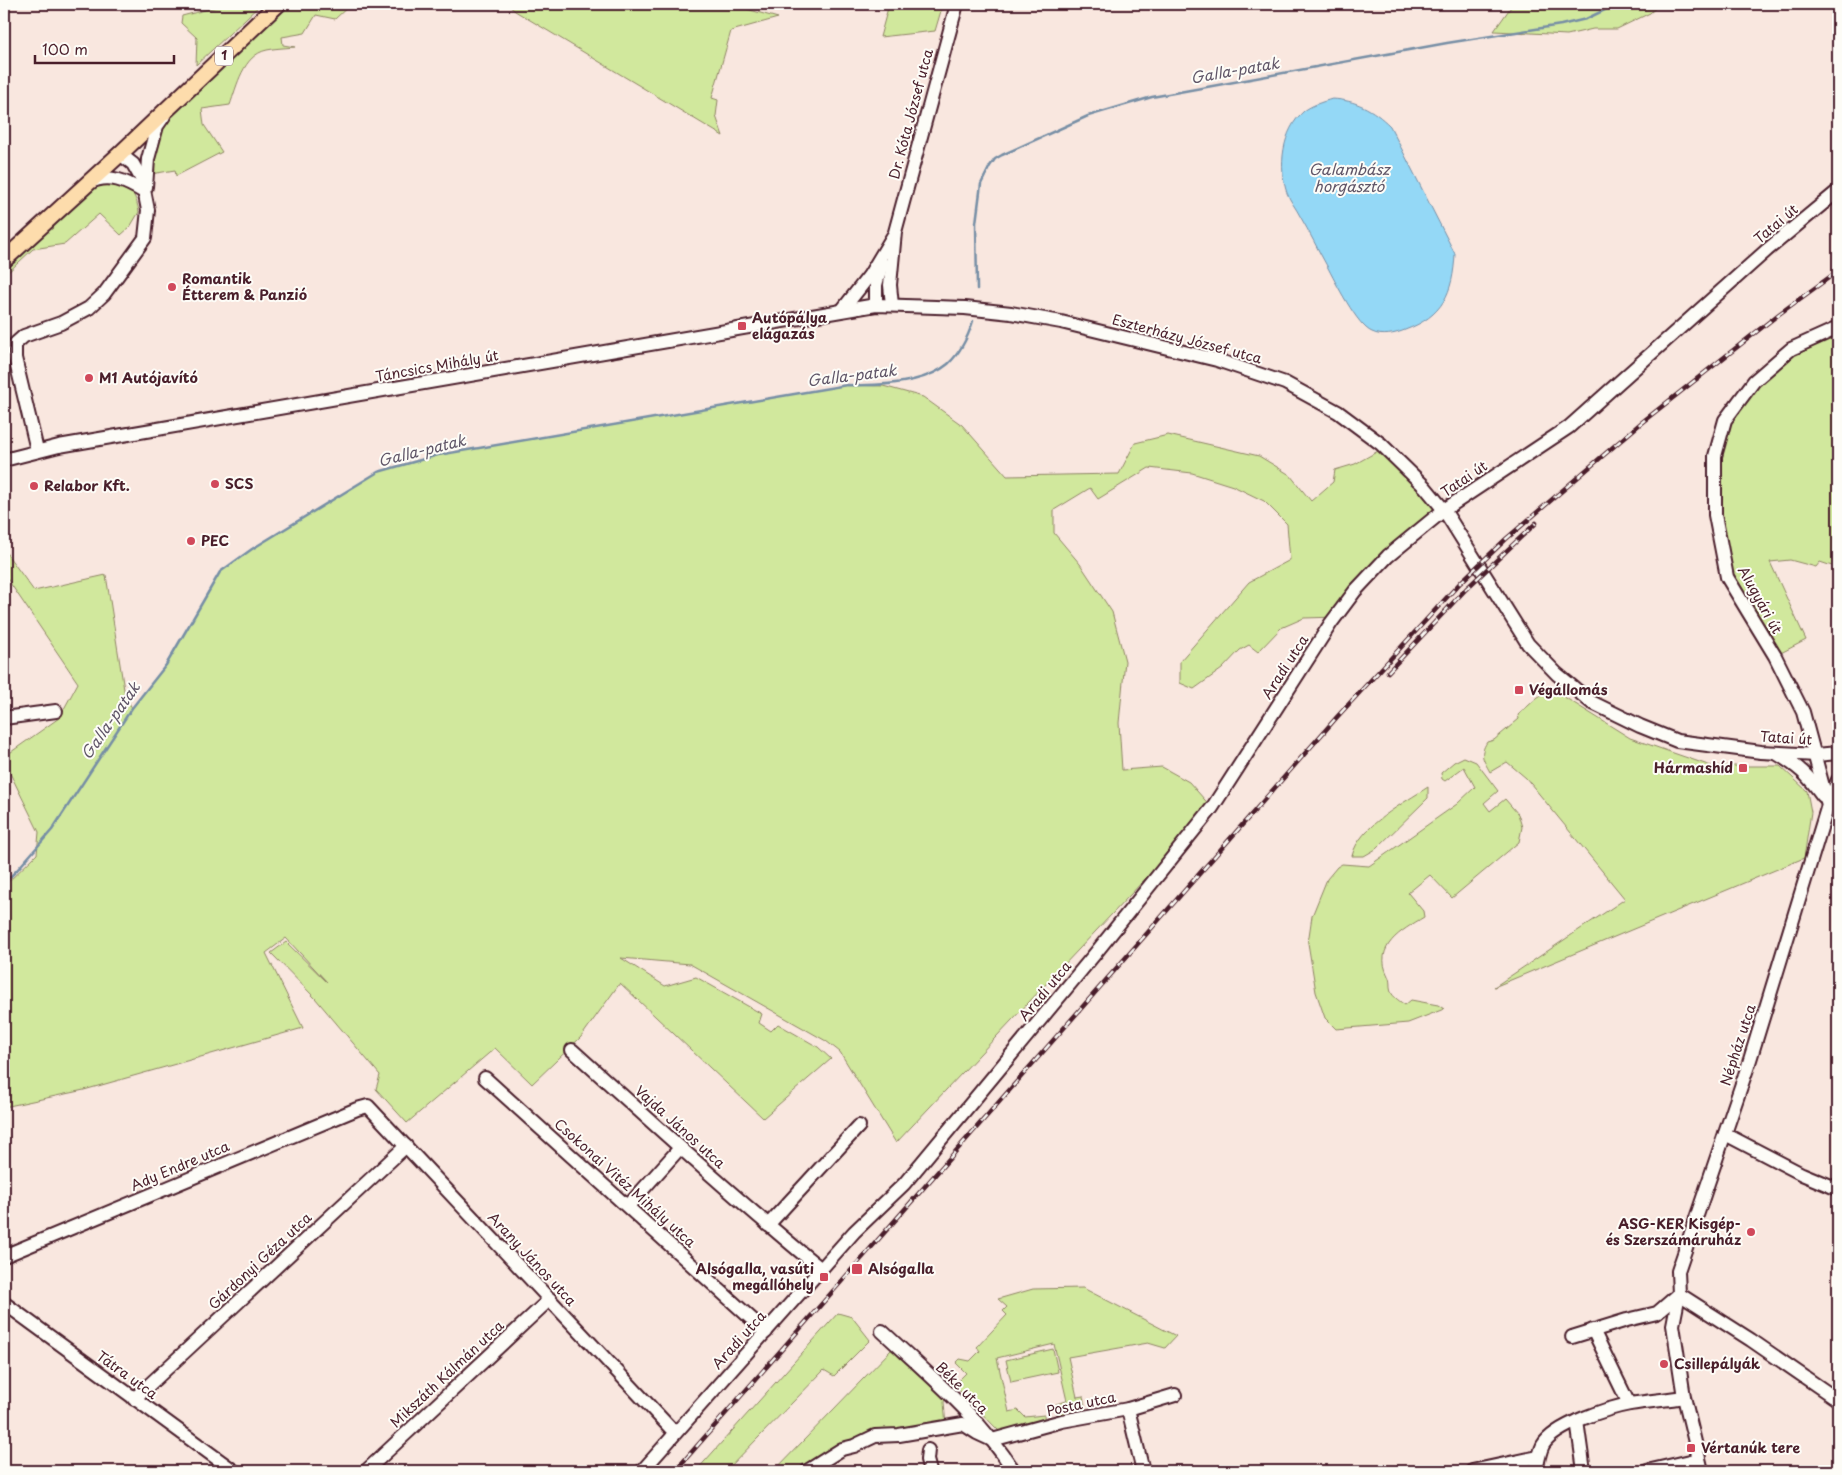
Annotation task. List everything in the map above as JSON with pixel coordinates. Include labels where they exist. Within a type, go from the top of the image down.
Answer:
[{"type":"main road","name":"1","points":[[4,260],[120,154],[278,4]]},
{"type":"street","name":"Dr. Kóta József utca","points":[[892,304],[890,285],[896,232],[957,4]]},
{"type":"street","points":[[37,450],[14,358],[16,344],[24,336],[61,324],[88,308],[104,294],[146,238],[148,210],[144,192],[147,181],[148,159],[157,126],[169,107]]},
{"type":"street","points":[[120,154],[122,164],[129,178],[144,192]]},
{"type":"street","points":[[85,185],[98,178],[119,178],[144,192]]},
{"type":"street","name":"Tatai út","points":[[1838,191],[1768,250],[1570,427],[1444,510],[1528,644],[1557,674],[1591,702],[1640,726],[1677,741],[1761,752],[1816,755],[1838,753]]},
{"type":"street","name":"Dr. Kóta József utca","points":[[843,309],[869,276],[896,232]]},
{"type":"street","name":"Dr. Kóta József utca","points":[[876,305],[876,285],[885,251]]},
{"type":"street","name":"Eszterházy József utca","points":[[876,305],[892,304],[970,309],[1011,313],[1060,322],[1218,360],[1285,383],[1333,409],[1381,444],[1425,487],[1444,510]]},
{"type":"street","name":"Táncsics Mihály út","points":[[4,460],[37,450],[818,315],[843,309],[876,305]]},
{"type":"street","name":"Alugyári út","points":[[1816,755],[1803,712],[1787,678],[1727,577],[1715,515],[1715,456],[1725,420],[1754,381],[1790,349],[1838,328]]},
{"type":"street","name":"Aradi utca","points":[[642,1471],[854,1232],[890,1198],[917,1168],[1094,955],[1212,808],[1326,632],[1355,591],[1388,556],[1444,510]]},
{"type":"street","points":[[4,718],[56,711]]},
{"type":"street","points":[[1774,752],[1799,768],[1809,777],[1833,806]]},
{"type":"street","points":[[1816,755],[1833,806]]},
{"type":"street","name":"Népház utca","points":[[1679,1294],[1678,1271],[1749,1063],[1833,806],[1838,780]]},
{"type":"street","name":"Vajda János utca","points":[[572,1050],[680,1148],[821,1269]]},
{"type":"street","name":"Csokonai Vitéz Mihály utca","points":[[485,1078],[766,1332]]},
{"type":"street","name":"Arany János utca","points":[[368,1106],[675,1433]]},
{"type":"street","name":"Ady Endre utca","points":[[4,1256],[357,1108],[368,1106]]},
{"type":"street","points":[[768,1225],[859,1126]]},
{"type":"street","points":[[1725,1134],[1802,1174],[1838,1189]]},
{"type":"street","name":"Gárdonyi Géza utca","points":[[134,1399],[406,1146]]},
{"type":"street","points":[[628,1206],[680,1148]]},
{"type":"street","points":[[1572,1336],[1657,1313],[1679,1294]]},
{"type":"street","points":[[1647,1471],[1701,1465],[1684,1397],[1673,1325],[1679,1294]]},
{"type":"street","points":[[1679,1294],[1751,1340],[1838,1400]]},
{"type":"street","name":"Mikszáth Kálmán utca","points":[[366,1471],[550,1299]]},
{"type":"street","name":"Tátra utca","points":[[4,1303],[234,1471]]},
{"type":"street","points":[[1593,1330],[1629,1404]]},
{"type":"street","name":"Béke utca","points":[[882,1331],[945,1391],[992,1440],[1014,1471]]},
{"type":"street","name":"Posta utca","points":[[992,1440],[1062,1421],[1128,1409],[1175,1396]]},
{"type":"street","points":[[1536,1471],[1538,1458],[1544,1444],[1554,1434],[1577,1420],[1629,1404],[1684,1397]]},
{"type":"street","points":[[1128,1409],[1143,1471]]},
{"type":"street","points":[[1577,1420],[1584,1471]]},
{"type":"street","points":[[807,1471],[842,1449],[854,1446],[875,1436],[899,1435],[964,1424],[992,1440]]},
{"type":"street","points":[[928,1450],[927,1460],[930,1471]]},
{"type":"street","points":[[1472,1471],[1538,1458]]},
{"type":"green space","points":[[228,4],[261,4],[196,65],[197,38],[181,23],[182,16]]},
{"type":"green space","points":[[281,4],[351,4],[335,19],[316,15],[305,33],[282,37],[283,45],[295,47],[270,49],[259,53],[252,58],[242,72],[230,105],[202,109],[204,125],[222,152],[176,176],[175,170],[151,174],[160,126]]},
{"type":"green space","points":[[507,4],[729,4],[778,18],[731,31],[712,98],[718,100],[716,116],[723,136],[515,11]]},
{"type":"green space","points":[[889,4],[943,4],[935,31],[880,37]]},
{"type":"green space","points":[[1513,4],[1660,4],[1650,13],[1617,29],[1593,29],[1567,35],[1494,31]]},
{"type":"green space","points":[[99,182],[121,185],[131,191],[139,212],[130,227],[121,235],[99,214],[65,244],[33,249],[4,276],[4,263]]},
{"type":"green space","points":[[1838,328],[1838,568],[1820,562],[1816,567],[1790,560],[1770,562],[1806,640],[1775,656],[1727,577],[1715,456],[1725,420],[1791,349]]},
{"type":"green space","points":[[847,385],[883,386],[923,397],[962,425],[1007,476],[1119,474],[1135,443],[1168,435],[1259,456],[1290,475],[1311,501],[1333,482],[1335,470],[1355,464],[1380,450],[1444,510],[1388,556],[1337,617],[1304,618],[1281,628],[1258,652],[1249,645],[1240,650],[1222,669],[1194,689],[1180,683],[1180,661],[1249,582],[1290,560],[1287,524],[1264,501],[1233,486],[1192,473],[1149,468],[1098,499],[1090,488],[1054,510],[1054,533],[1080,564],[1112,612],[1125,661],[1119,723],[1122,770],[1162,767],[1189,782],[1212,808],[896,1143],[840,1052],[826,1041],[690,964],[621,958],[665,986],[696,977],[762,1014],[759,1023],[771,1031],[778,1024],[818,1047],[831,1059],[763,1118],[620,983],[581,1037],[532,1084],[495,1048],[407,1123],[376,1089],[380,1075],[315,998],[271,953],[286,942],[327,982],[286,938],[266,953],[303,1028],[84,1090],[4,1107],[4,886],[37,854],[39,832],[4,761],[4,757],[59,718],[78,683],[4,574],[4,550],[34,591],[106,575],[125,696],[132,708],[166,665],[220,572],[252,549],[378,472],[438,455]]},
{"type":"green space","points":[[1553,690],[1630,738],[1711,766],[1780,766],[1807,791],[1811,812],[1804,858],[1494,987],[1625,899],[1526,778],[1507,762],[1490,772],[1484,760],[1483,750],[1487,742],[1494,740],[1519,719],[1518,715],[1538,697]]},
{"type":"green space","points":[[1464,757],[1476,762],[1498,791],[1484,803],[1490,811],[1505,799],[1518,814],[1522,827],[1519,842],[1452,898],[1430,875],[1408,893],[1423,911],[1424,917],[1392,940],[1384,956],[1384,965],[1390,990],[1395,998],[1405,1005],[1411,1000],[1438,1005],[1444,1009],[1408,1023],[1336,1029],[1325,1018],[1316,992],[1308,943],[1312,916],[1327,879],[1342,864],[1369,866],[1457,804],[1475,787],[1464,767],[1445,781],[1442,779],[1441,773],[1454,762]]},
{"type":"green space","points":[[1428,787],[1428,798],[1376,849],[1364,856],[1352,856],[1356,845],[1373,825]]},
{"type":"green space","points":[[1083,1288],[1176,1336],[1165,1348],[1148,1343],[1068,1357],[1077,1397],[1083,1396],[1087,1416],[1059,1421],[1056,1404],[1067,1401],[1054,1344],[997,1358],[1009,1412],[1018,1410],[1025,1417],[1044,1415],[1045,1426],[999,1431],[954,1385],[966,1373],[956,1363],[960,1359],[970,1361],[980,1351],[977,1347],[1007,1315],[1003,1311],[1007,1307],[998,1299],[1033,1289]]},
{"type":"green space","points":[[838,1313],[852,1317],[870,1340],[834,1376],[824,1370],[726,1471],[696,1471]]},
{"type":"green space","points":[[906,1344],[946,1386],[947,1394],[944,1402],[946,1427],[854,1446],[809,1471],[774,1471],[892,1349]]},
{"type":"green space","points":[[1053,1349],[1058,1372],[1011,1382],[1006,1360]]},
{"type":"water","name":"Galambász horgásztó","points":[[1332,99],[1348,101],[1363,106],[1390,126],[1455,254],[1452,280],[1444,301],[1429,318],[1397,333],[1376,334],[1366,328],[1353,312],[1290,199],[1284,183],[1284,149],[1291,128],[1304,111],[1314,105]]},
{"type":"waterway","name":"Galla-patak","points":[[977,289],[976,223],[981,184],[990,166],[995,159],[1002,155],[1088,116],[1152,97],[1447,43],[1561,25],[1586,19],[1617,4]]},
{"type":"waterway","name":"Galla-patak","points":[[4,883],[52,830],[132,708],[166,665],[220,572],[252,549],[378,472],[438,455],[847,385],[900,383],[913,380],[938,371],[948,364],[964,344],[973,321]]},
{"type":"railway","points":[[675,1471],[1337,717],[1460,583],[1506,539],[1641,423],[1779,314],[1838,271]]},
{"type":"railway","points":[[1388,672],[1466,589],[1536,523]]},
{"type":"place","name":"Romantik Étterem & Panzió","points":[[172,287]]},
{"type":"place","name":"Autópálya elágazás","points":[[742,326]]},
{"type":"place","name":"M1 Autójavító","points":[[89,378]]},
{"type":"place","name":"SCS","points":[[215,484]]},
{"type":"place","name":"Relabor Kft.","points":[[34,486]]},
{"type":"place","name":"PEC","points":[[191,541]]},
{"type":"place","name":"Végállomás","points":[[1519,690]]},
{"type":"place","name":"Hármashíd","points":[[1743,768]]},
{"type":"place","name":"ASG-KER Kisgép- és Szerszámáruház","points":[[1751,1232]]},
{"type":"place","name":"Alsógalla","points":[[857,1269]]},
{"type":"place","name":"Alsógalla, vasúti megállóhely","points":[[824,1277]]},
{"type":"place","name":"Csillepályák","points":[[1664,1364]]},
{"type":"place","name":"Vértanúk tere","points":[[1691,1448]]}]
